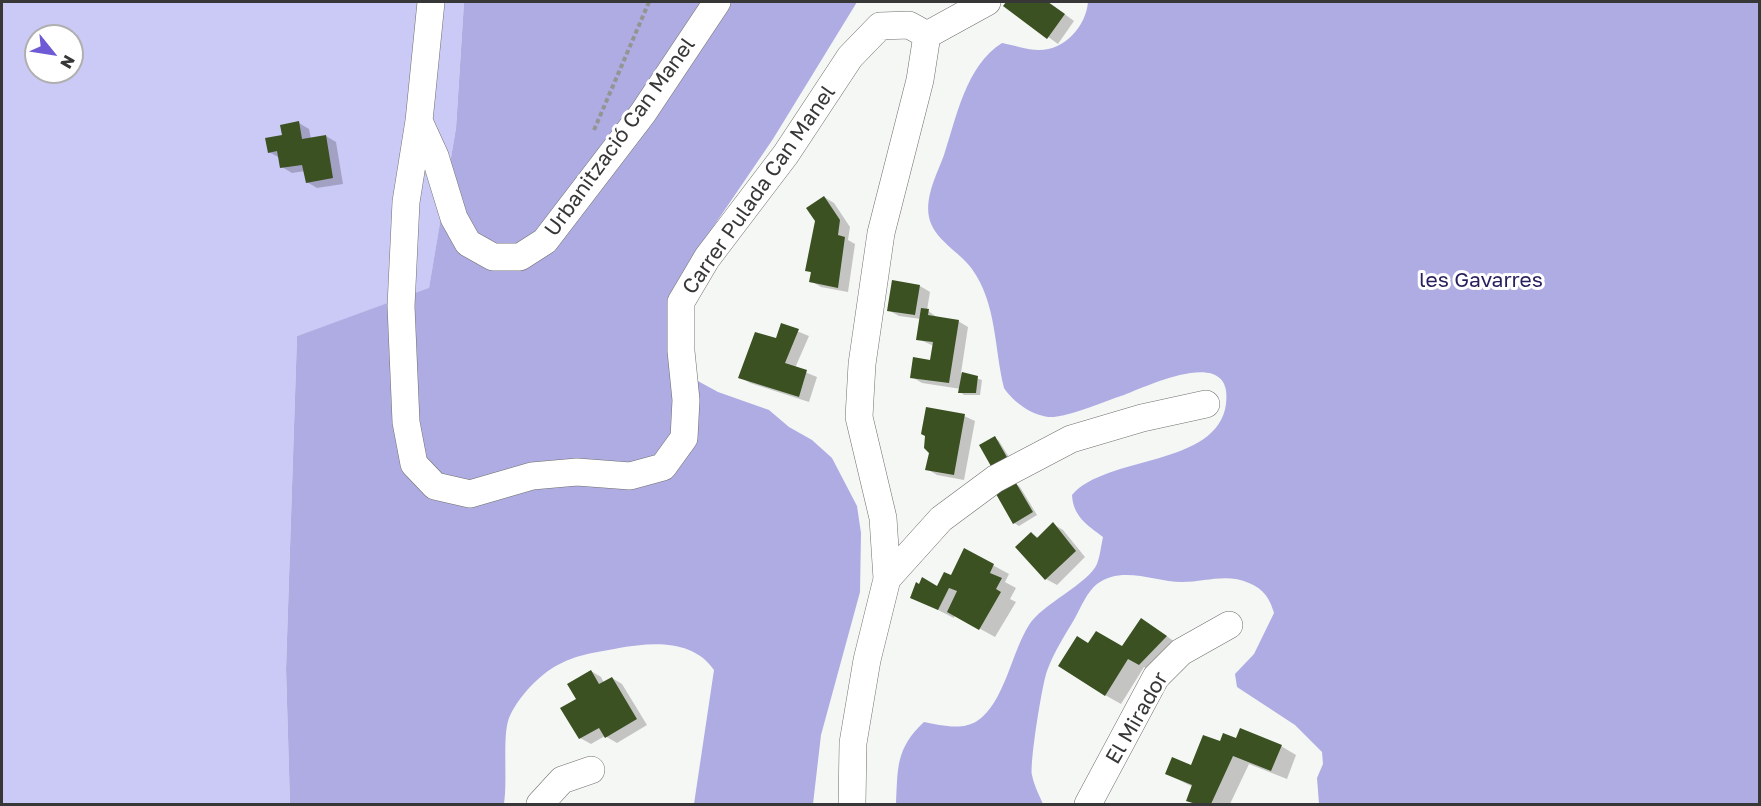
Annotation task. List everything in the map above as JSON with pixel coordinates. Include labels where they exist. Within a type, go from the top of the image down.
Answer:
[{"type":"street","name":"Carrer Pulada Can Manel","points":[[431,2],[418,121],[406,202],[401,306],[406,422],[414,464],[435,486],[470,494],[532,476],[577,472],[630,476],[663,467],[684,438],[686,400],[681,351],[681,302],[707,258],[786,154],[850,57],[880,26],[909,25],[927,35]]},
{"type":"street","name":"Urbanització Can Manel","points":[[418,121],[435,156],[454,218],[468,243],[494,257],[520,257],[545,241],[643,112],[717,2]]},
{"type":"street","points":[[852,804],[853,743],[867,660],[887,579],[883,518],[859,417],[862,364],[881,233],[920,80],[927,35],[987,2]]},
{"type":"street","points":[[887,579],[941,519],[995,479],[1071,439],[1142,418],[1206,404]]},
{"type":"street","name":"El Mirador","points":[[1088,804],[1156,677],[1180,652],[1229,625]]},
{"type":"street","points":[[540,804],[562,780],[591,770]]},
{"type":"path","points":[[593,132],[649,2]]},
{"type":"shaded area","points":[[2,2],[464,2],[456,128],[429,289],[297,336],[286,669],[290,804],[2,804]]},
{"type":"green space","points":[[464,2],[857,2],[773,139],[694,255],[674,368],[718,392],[769,410],[789,427],[812,440],[832,458],[857,506],[861,533],[860,592],[821,735],[813,804],[694,804],[714,670],[695,653],[671,645],[658,644],[632,646],[578,657],[554,667],[534,683],[522,696],[507,726],[504,804],[290,804],[286,669],[297,336],[429,288],[456,128]]},
{"type":"green space","name":"les Gavarres","points":[[1088,2],[1759,2],[1759,804],[1319,804],[1317,778],[1323,764],[1322,752],[1295,725],[1237,687],[1235,674],[1254,654],[1274,613],[1266,595],[1254,585],[1241,580],[1216,579],[1182,582],[1128,575],[1107,578],[1090,591],[1047,671],[1037,723],[1032,767],[1034,782],[1043,804],[896,804],[900,760],[908,741],[915,732],[924,722],[965,726],[977,721],[986,713],[1001,690],[1029,625],[1035,617],[1085,579],[1097,564],[1103,537],[1086,524],[1078,514],[1072,495],[1088,482],[1109,473],[1183,450],[1203,439],[1218,424],[1226,404],[1225,386],[1217,376],[1204,372],[1169,378],[1063,415],[1047,417],[1032,412],[1013,399],[1004,388],[994,327],[980,283],[967,263],[941,239],[929,217],[932,185],[964,94],[979,65],[1002,43],[1034,50],[1057,46],[1078,28]]},
{"type":"building","points":[[1006,2],[1048,2],[1065,14],[1047,39],[1003,6]]},
{"type":"building","points":[[299,121],[302,139],[326,135],[333,178],[306,183],[302,165],[280,168],[277,151],[268,153],[265,138],[282,135],[280,125]]},
{"type":"building","points":[[824,196],[840,220],[838,235],[845,237],[838,288],[809,282],[811,272],[805,271],[815,221],[806,208]]},
{"type":"building","points":[[892,280],[920,285],[915,315],[887,311]]},
{"type":"building","points":[[921,308],[929,309],[928,315],[959,320],[949,383],[910,378],[913,357],[930,360],[933,342],[916,340]]},
{"type":"building","points":[[781,323],[799,329],[785,363],[807,370],[799,397],[738,378],[755,332],[776,338]]},
{"type":"building","points":[[962,372],[978,376],[976,393],[958,393]]},
{"type":"building","points":[[926,407],[965,414],[954,475],[925,470],[929,453],[924,448],[925,436],[921,434]]},
{"type":"building","points":[[995,436],[1008,459],[992,468],[979,445]]},
{"type":"building","points":[[1016,483],[1033,512],[1013,524],[996,494]]},
{"type":"building","points":[[1053,522],[1076,551],[1045,580],[1015,547],[1031,532],[1037,538]]},
{"type":"building","points":[[964,548],[994,564],[990,573],[1002,578],[996,589],[1001,592],[979,630],[947,612],[957,591],[949,588],[938,610],[910,598],[916,582],[919,584],[922,577],[937,586],[944,572],[951,575]]},
{"type":"building","points":[[1141,618],[1167,636],[1139,665],[1128,659],[1105,696],[1058,666],[1077,636],[1088,643],[1096,631],[1122,646]]},
{"type":"building","points":[[591,670],[599,684],[612,677],[637,719],[605,738],[599,728],[579,739],[560,708],[576,699],[567,684]]},
{"type":"building","points":[[1240,728],[1282,745],[1271,771],[1233,756],[1211,804],[1186,801],[1192,785],[1165,774],[1172,757],[1191,765],[1203,735],[1220,741],[1223,733],[1236,738]]}]
